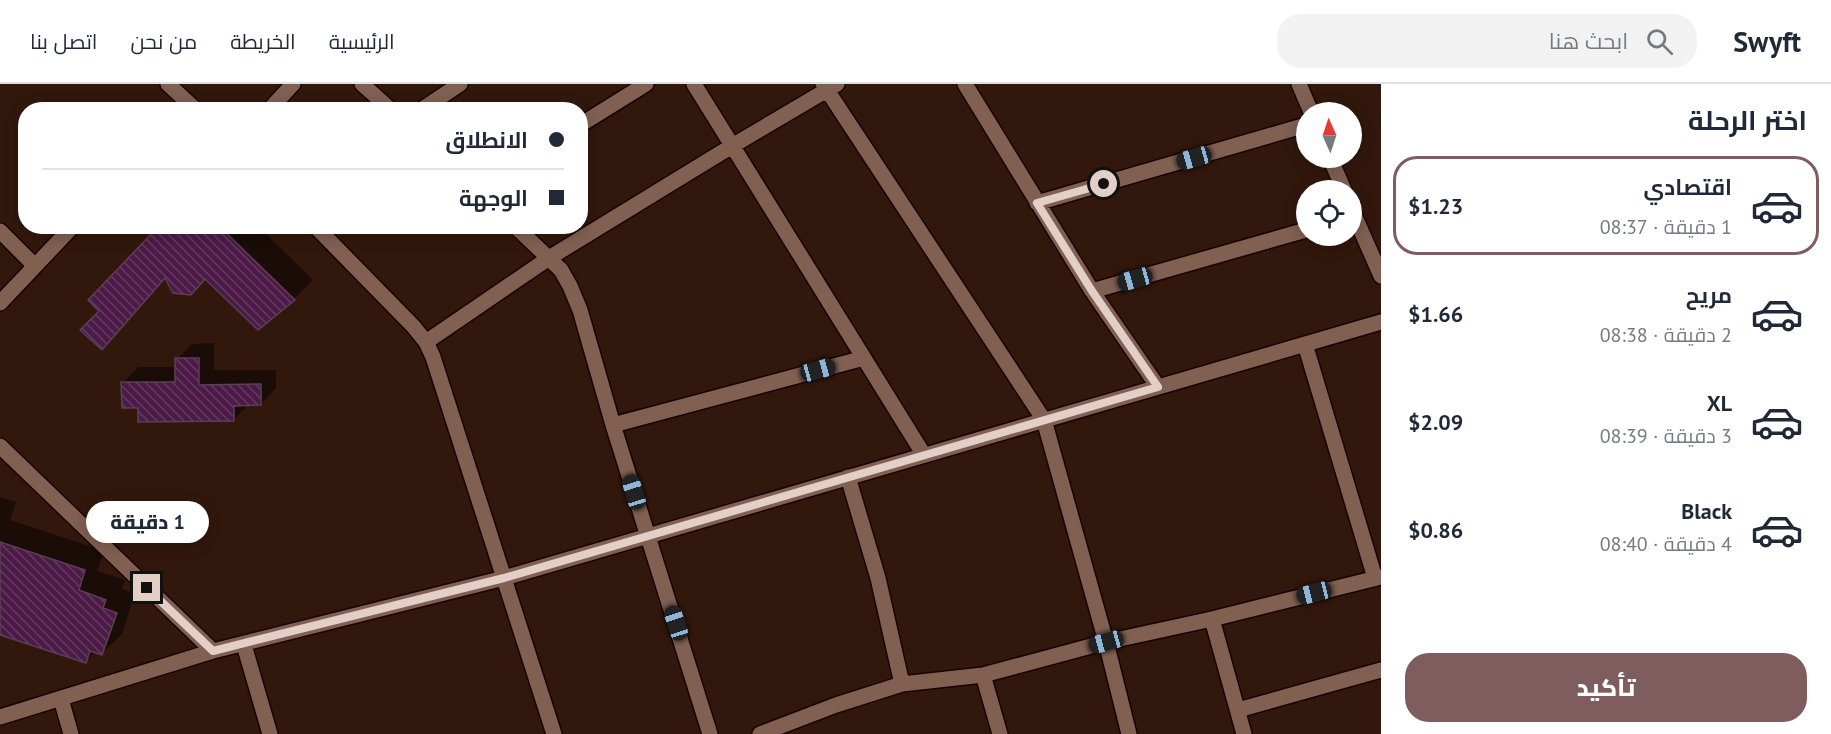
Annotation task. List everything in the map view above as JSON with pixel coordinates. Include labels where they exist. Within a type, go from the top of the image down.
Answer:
[{"type":"street","points":[[168,84],[185,102]]},
{"type":"street","points":[[276,102],[293,84]]},
{"type":"street","points":[[362,84],[382,102]]},
{"type":"street","points":[[433,102],[460,84]]},
{"type":"street","points":[[588,120],[646,84]]},
{"type":"street","points":[[694,84],[924,455]]},
{"type":"street","points":[[965,84],[1092,291],[1158,387]]},
{"type":"street","points":[[1299,84],[1307,102]]},
{"type":"street","points":[[426,342],[549,258],[829,86],[1044,420],[1106,642],[1129,734]]},
{"type":"street","points":[[1037,203],[1296,128]]},
{"type":"street","points":[[0,231],[35,266]]},
{"type":"street","points":[[1092,291],[1296,233]]},
{"type":"street","points":[[0,303],[65,234]]},
{"type":"street","points":[[323,234],[413,326],[426,342],[433,357],[554,734]]},
{"type":"street","points":[[524,234],[561,270],[580,310],[647,536],[710,734]]},
{"type":"street","points":[[1362,236],[1381,276]]},
{"type":"street","points":[[0,717],[213,651],[504,578],[1381,321]]},
{"type":"street","points":[[760,734],[836,705],[902,684],[983,675],[1106,642],[1212,619],[1378,578],[1305,344]]},
{"type":"street","points":[[613,425],[864,358]]},
{"type":"street","points":[[0,446],[213,651]]},
{"type":"street","points":[[849,477],[878,578],[902,684]]},
{"type":"street","points":[[1212,619],[1244,734]]},
{"type":"street","points":[[244,645],[270,734]]},
{"type":"street","points":[[1238,710],[1381,670]]},
{"type":"street","points":[[983,675],[1000,734]]},
{"type":"street","points":[[61,699],[71,734]]},
{"type":"building","points":[[151,234],[227,234],[295,300],[258,330],[205,279],[191,295],[173,293],[165,278],[102,350],[80,330],[99,311],[88,300]]},
{"type":"building","points":[[175,358],[199,358],[199,385],[261,384],[261,405],[234,406],[234,421],[138,422],[138,408],[122,408],[121,382],[175,382]]},
{"type":"building","points":[[0,542],[85,570],[79,590],[106,600],[103,608],[117,613],[102,655],[90,651],[86,663],[0,635]]},
{"type":"route","points":[[147,588],[213,651],[244,645],[504,578],[1158,387],[1092,291],[1037,203],[1104,184]]}]
